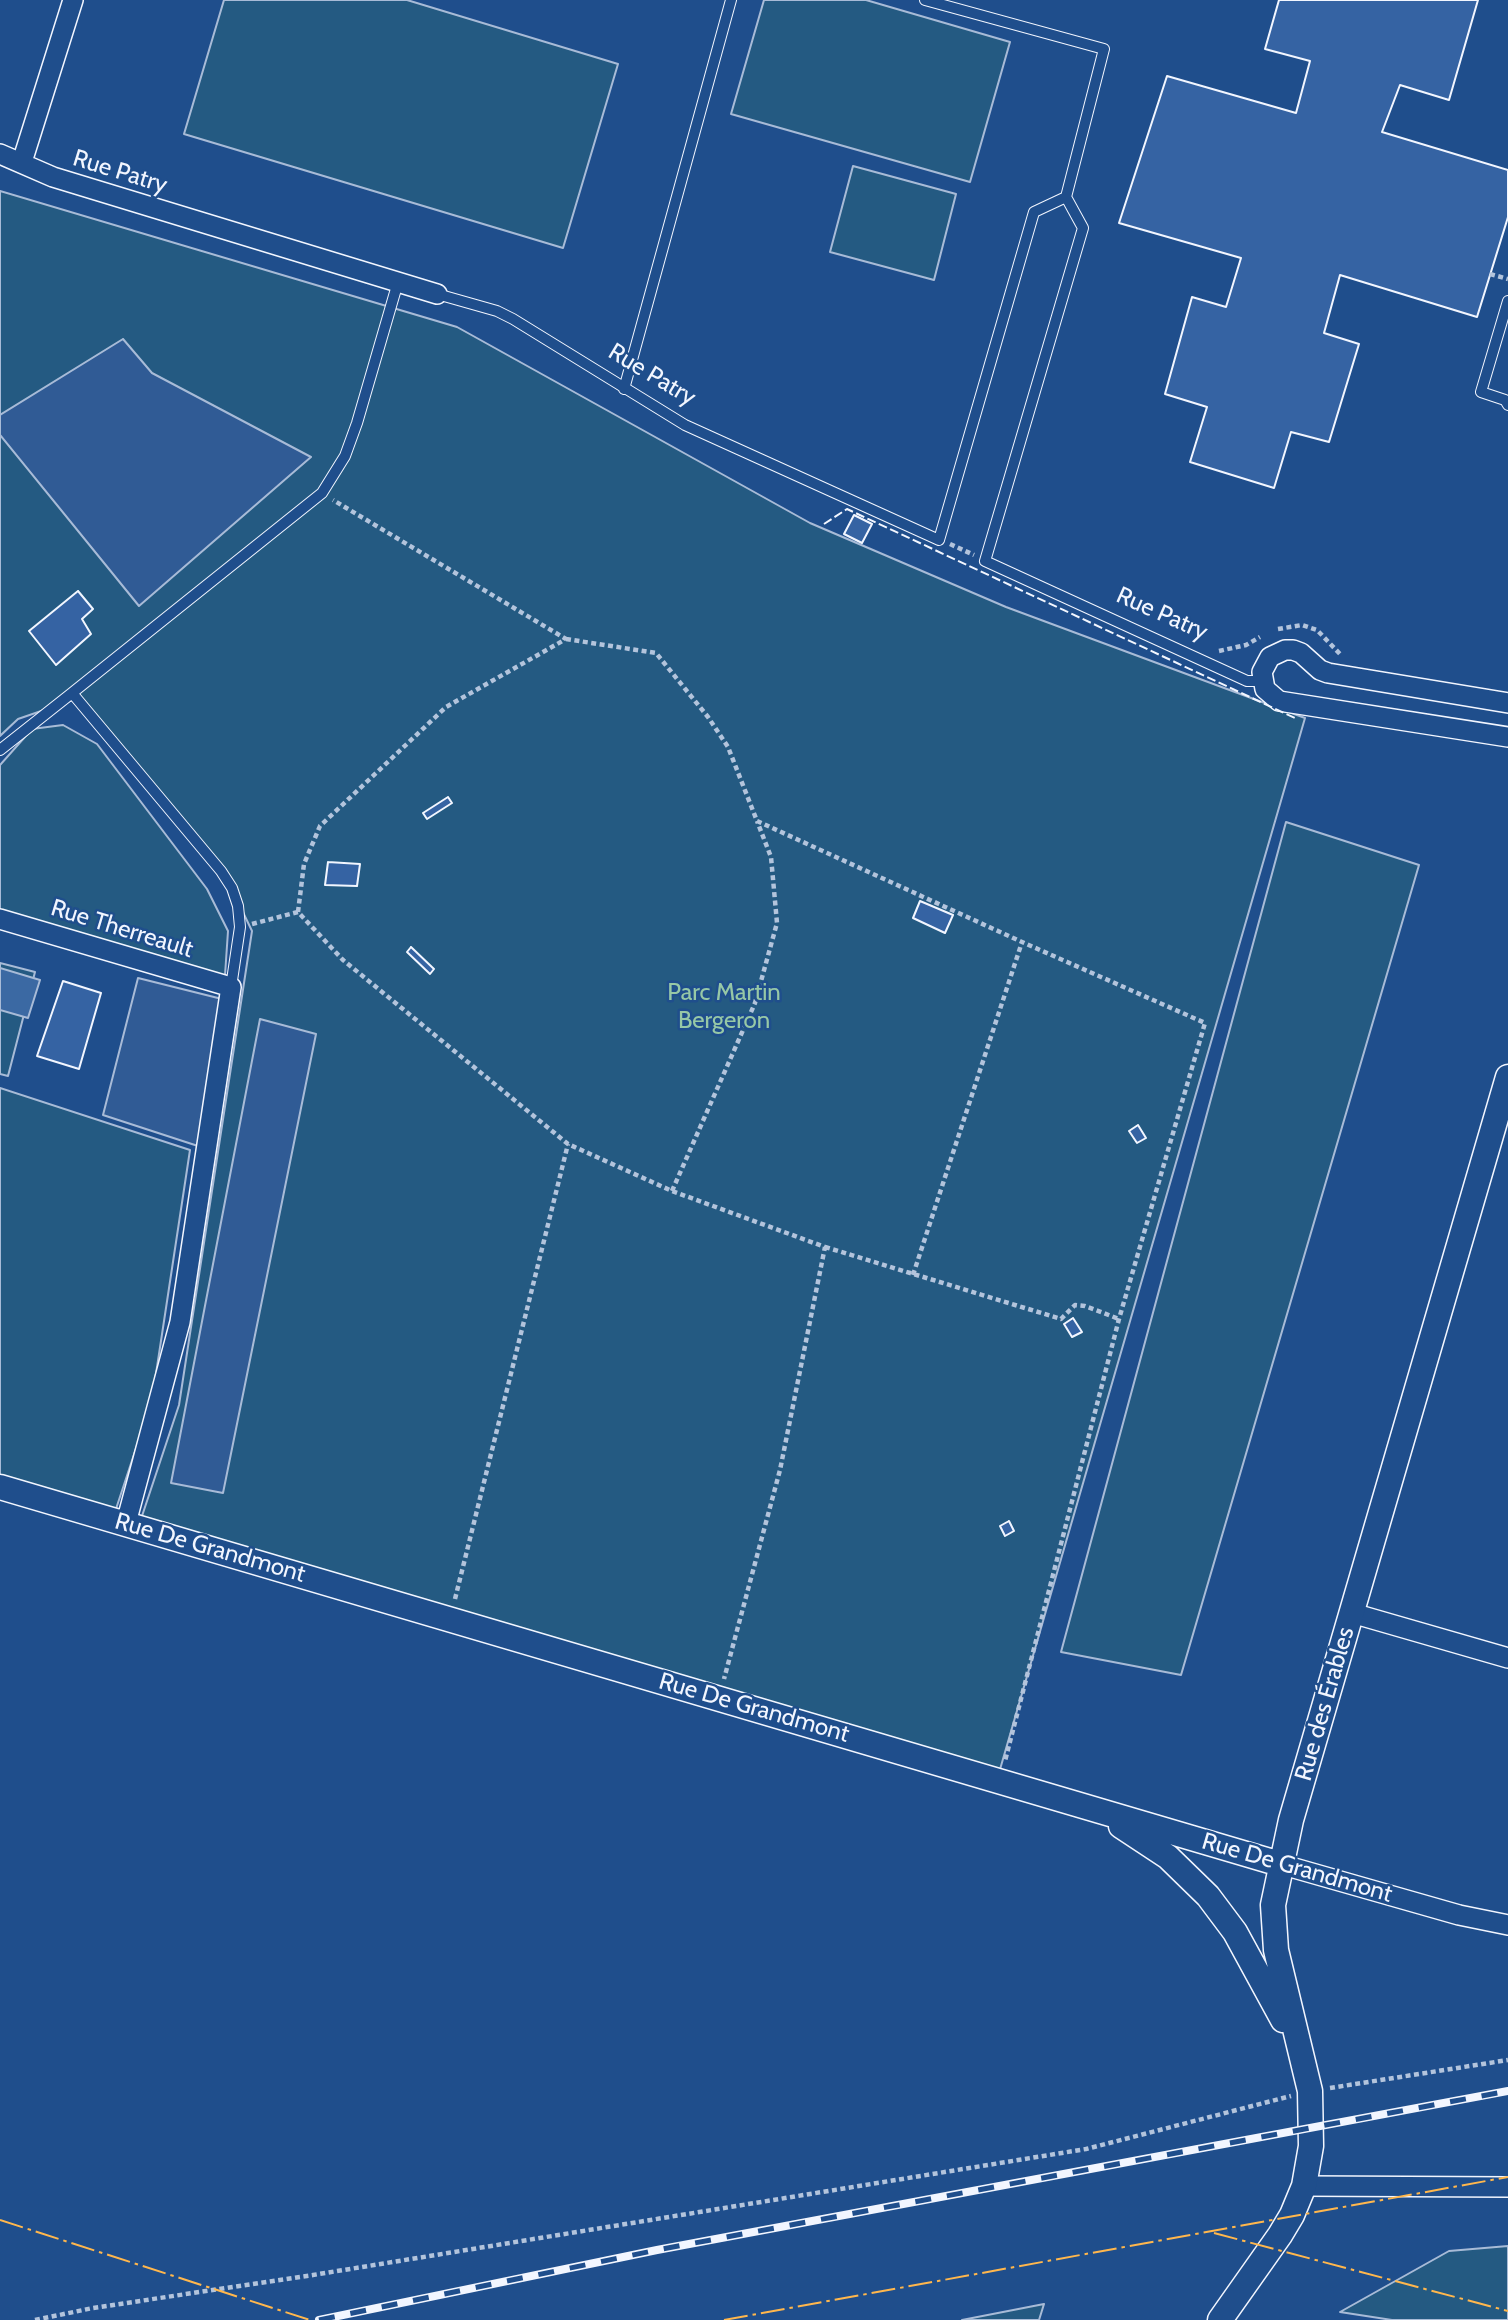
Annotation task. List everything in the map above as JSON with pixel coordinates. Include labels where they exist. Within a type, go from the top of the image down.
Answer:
[{"type":"street","points":[[22,162],[73,0]]},
{"type":"street","name":"Rue Patry","points":[[0,155],[53,177],[437,294]]},
{"type":"street","points":[[1262,681],[1262,672],[1270,657],[1285,650],[1293,650],[1328,673],[1508,703]]},
{"type":"street","name":"Rue Patry","points":[[1262,681],[1271,696],[1279,701],[1508,737]]},
{"type":"street","name":"Rue Therreault","points":[[0,919],[231,987]]},
{"type":"street","points":[[127,1523],[180,1322],[231,987]]},
{"type":"street","name":"Rue des Érables","points":[[1220,2320],[1292,2215],[1304,2186],[1311,2146],[1310,2091],[1281,1976],[1273,1931],[1273,1905],[1280,1864],[1508,1077]]},
{"type":"street","name":"Rue De Grandmont","points":[[0,1487],[1280,1864],[1459,1915],[1508,1925]]},
{"type":"street","points":[[1352,1613],[1508,1658]]},
{"type":"street","points":[[1090,1808],[1153,1846],[1184,1871],[1208,1896],[1235,1933],[1303,2058]]},
{"type":"street","points":[[1304,2186],[1508,2187]]},
{"type":"lane","points":[[624,388],[731,0]]},
{"type":"lane","points":[[925,0],[1104,49],[1066,197],[1083,228],[985,561]]},
{"type":"lane","points":[[939,540],[1034,212],[1066,197]]},
{"type":"lane","points":[[0,750],[322,493],[345,456],[358,423],[398,282]]},
{"type":"lane","name":"Rue Patry","points":[[437,294],[513,319],[685,425],[939,540]]},
{"type":"lane","points":[[1508,301],[1481,392],[1504,400],[1508,405]]},
{"type":"lane","name":"Rue Patry","points":[[985,561],[1198,656],[1247,681],[1262,681]]},
{"type":"lane","points":[[72,693],[221,870],[236,896],[240,927],[231,987]]},
{"type":"path","points":[[1490,274],[1508,279]]},
{"type":"path","points":[[322,493],[566,639],[656,653],[708,717],[728,747],[771,858],[777,923],[755,1003],[672,1191]]},
{"type":"path","points":[[939,540],[985,561]]},
{"type":"path","points":[[298,912],[304,864],[320,826],[446,707],[566,639]]},
{"type":"path","points":[[757,821],[1205,1023],[1119,1318],[1000,1781]]},
{"type":"path","points":[[240,927],[298,912]]},
{"type":"path","points":[[298,912],[343,960],[568,1144],[672,1191],[825,1247],[913,1275],[1061,1319],[1075,1305],[1119,1318]]},
{"type":"path","points":[[913,1275],[1021,942]]},
{"type":"path","points":[[450,1618],[568,1144]]},
{"type":"path","points":[[719,1697],[780,1470],[825,1247]]},
{"type":"path","points":[[35,2320],[93,2308],[1086,2150],[1310,2091],[1508,2060]]},
{"type":"green space","points":[[224,0],[407,0],[618,64],[563,248],[184,134]]},
{"type":"green space","points":[[764,0],[866,0],[1010,42],[970,182],[731,114]]},
{"type":"green space","points":[[853,166],[956,194],[934,280],[830,252]]},
{"type":"green space","name":"Parc Martin Bergeron","points":[[0,191],[457,327],[810,523],[1006,607],[1305,718],[994,1790],[136,1534],[179,1405],[252,931],[229,883],[73,700],[18,719],[0,736]]},
{"type":"green space","points":[[63,725],[97,744],[207,889],[228,931],[224,990],[0,929],[0,765],[32,729]]},
{"type":"green space","points":[[1286,822],[1419,865],[1181,1675],[1061,1652]]},
{"type":"green space","points":[[0,963],[35,972],[8,1076],[0,1074]]},
{"type":"green space","points":[[0,1088],[190,1150],[152,1400],[111,1524],[0,1490]]},
{"type":"green space","points":[[1508,2246],[1508,2320],[1392,2320],[1340,2312],[1449,2251]]},
{"type":"green space","points":[[1044,2304],[1039,2320],[962,2320]]},
{"type":"shaded area","points":[[123,339],[152,373],[311,457],[139,606],[0,435],[0,415]]},
{"type":"shaded area","points":[[0,968],[40,980],[28,1018],[0,1010]]},
{"type":"shaded area","points":[[138,978],[226,1000],[201,1147],[103,1115]]},
{"type":"shaded area","points":[[260,1019],[316,1034],[223,1493],[171,1483]]},
{"type":"building","points":[[1279,0],[1478,0],[1449,100],[1400,85],[1382,132],[1508,170],[1508,217],[1477,317],[1340,275],[1324,333],[1359,344],[1329,442],[1291,432],[1274,488],[1190,462],[1207,407],[1165,394],[1192,297],[1226,307],[1241,258],[1119,223],[1167,76],[1296,113],[1310,61],[1265,49]]},
{"type":"building","points":[[854,515],[872,524],[862,543],[844,534]]},
{"type":"building","points":[[78,591],[93,609],[82,619],[91,634],[56,665],[29,631]]},
{"type":"building","points":[[448,797],[452,803],[427,819],[423,813]]},
{"type":"building","points":[[328,862],[360,864],[357,886],[325,885]]},
{"type":"building","points":[[920,901],[953,915],[945,933],[913,918]]},
{"type":"building","points":[[411,947],[434,969],[430,974],[407,952]]},
{"type":"building","points":[[63,981],[101,993],[79,1069],[37,1056]]},
{"type":"building","points":[[1138,1125],[1146,1138],[1137,1143],[1129,1131]]},
{"type":"building","points":[[1073,1318],[1082,1332],[1072,1337],[1064,1324]]},
{"type":"building","points":[[1009,1521],[1014,1531],[1005,1536],[1000,1526]]},
{"type":"railway","points":[[319,2320],[657,2250],[1508,2091]]},
{"type":"fence","points":[[824,524],[847,509],[1297,719]]},
{"type":"power","points":[[724,2320],[1508,2177]]},
{"type":"power","points":[[0,2220],[310,2320]]},
{"type":"power","points":[[1214,2233],[1508,2311]]}]
